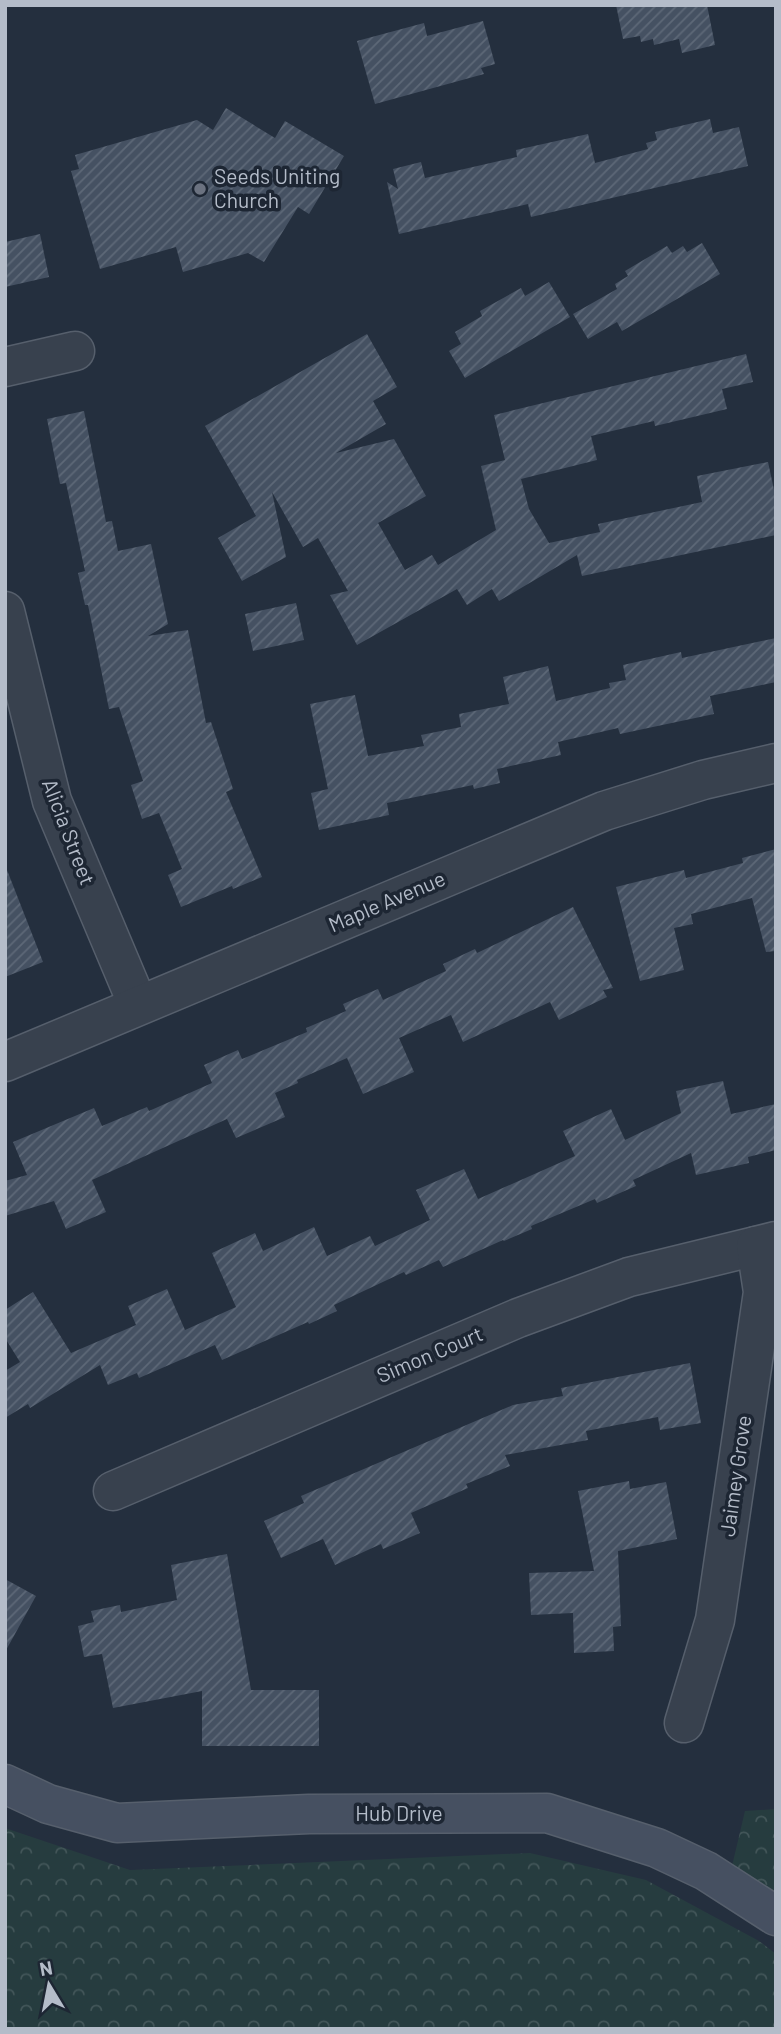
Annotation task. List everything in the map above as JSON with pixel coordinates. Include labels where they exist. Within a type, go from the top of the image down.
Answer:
[{"type":"street","points":[[5,367],[75,351]]},
{"type":"street","name":"Alicia Street","points":[[5,611],[52,801],[138,1005]]},
{"type":"street","name":"Maple Avenue","points":[[5,1062],[604,811],[703,780],[776,764]]},
{"type":"street","name":"Simon Court","points":[[113,1491],[518,1318],[629,1277],[766,1243]]},
{"type":"street","name":"Jaimey Grove","points":[[684,1723],[715,1620],[762,1292],[766,1243]]},
{"type":"street","name":"Hub Drive","points":[[5,1784],[48,1804],[117,1823],[309,1814],[547,1813],[657,1848],[706,1871],[776,1916]]},
{"type":"green space","points":[[776,1809],[776,1898],[732,1866],[745,1811]]},
{"type":"green space","points":[[5,1828],[130,1870],[530,1853],[646,1880],[759,1941],[776,1954],[776,2029],[5,2029]]},
{"type":"building","points":[[616,5],[707,5],[715,45],[682,53],[679,39],[654,45],[653,39],[641,42],[640,36],[623,39]]},
{"type":"building","points":[[483,21],[495,64],[481,68],[484,74],[375,104],[357,41],[424,23],[427,36]]},
{"type":"building","name":"Seeds Uniting Church","points":[[226,108],[275,138],[285,121],[344,156],[309,214],[298,207],[264,262],[248,253],[183,272],[176,247],[100,269],[71,171],[79,169],[75,155],[197,120],[213,130]]},
{"type":"building","points":[[710,119],[713,133],[739,127],[748,166],[531,217],[528,204],[399,234],[387,182],[398,189],[393,169],[421,162],[425,178],[517,157],[516,150],[588,134],[595,163],[648,149],[646,143],[657,140],[655,132]]},
{"type":"building","points":[[40,234],[49,277],[5,287],[5,242]]},
{"type":"building","points":[[702,243],[720,274],[622,331],[617,322],[588,339],[573,314],[617,289],[615,284],[628,276],[625,271],[667,246],[672,253],[683,246],[687,252]]},
{"type":"building","points":[[549,282],[570,317],[465,378],[449,351],[461,344],[455,332],[482,316],[480,311],[521,288],[525,296]]},
{"type":"building","points":[[367,334],[397,387],[373,401],[386,424],[336,453],[394,439],[426,496],[378,523],[405,570],[432,555],[438,565],[496,530],[481,466],[505,460],[494,415],[746,354],[753,382],[722,389],[727,409],[655,426],[654,421],[591,436],[597,460],[521,479],[529,509],[549,543],[600,532],[598,524],[702,502],[697,476],[768,462],[776,499],[776,535],[582,576],[577,555],[499,601],[492,589],[467,605],[457,589],[357,645],[330,595],[348,591],[318,538],[303,547],[272,492],[286,557],[242,581],[218,538],[256,516],[205,426]]},
{"type":"building","points":[[84,411],[106,522],[112,521],[118,551],[151,544],[168,624],[148,636],[188,630],[206,723],[211,722],[233,789],[226,792],[262,877],[181,907],[168,875],[182,869],[159,813],[142,819],[131,785],[143,781],[119,707],[109,709],[88,605],[85,605],[78,573],[85,571],[66,483],[60,484],[47,419]]},
{"type":"building","points":[[296,603],[304,640],[253,651],[245,614]]},
{"type":"building","points":[[776,638],[776,682],[710,696],[714,714],[620,734],[618,728],[558,742],[561,755],[497,769],[500,783],[474,789],[473,785],[387,803],[389,815],[319,830],[311,793],[328,789],[310,704],[355,695],[368,756],[424,746],[421,735],[461,727],[459,714],[509,704],[503,677],[548,666],[556,701],[610,688],[609,683],[626,680],[623,665],[681,652],[682,658]]},
{"type":"building","points":[[776,849],[776,951],[766,952],[752,898],[691,914],[693,924],[674,928],[684,970],[640,981],[616,887],[684,870],[686,878],[743,863],[742,858]]},
{"type":"building","points":[[7,870],[43,962],[5,977],[5,871]]},
{"type":"building","points":[[573,907],[613,988],[603,990],[607,997],[559,1020],[550,1002],[463,1042],[451,1015],[399,1038],[414,1072],[363,1094],[347,1058],[275,1093],[285,1117],[236,1138],[227,1119],[92,1180],[106,1212],[66,1229],[54,1201],[5,1216],[5,1181],[27,1175],[13,1142],[94,1108],[102,1126],[147,1107],[149,1111],[212,1083],[204,1065],[238,1050],[242,1059],[307,1032],[306,1028],[346,1011],[343,1004],[378,989],[383,1000],[446,971],[443,964],[475,949],[477,953]]},
{"type":"building","points":[[723,1081],[731,1114],[776,1104],[776,1150],[748,1157],[749,1163],[696,1175],[691,1153],[633,1180],[636,1186],[597,1203],[595,1199],[443,1267],[439,1260],[406,1275],[404,1272],[334,1305],[337,1311],[222,1360],[215,1345],[139,1378],[137,1373],[108,1385],[100,1365],[30,1408],[28,1404],[5,1418],[5,1371],[20,1362],[5,1338],[5,1310],[33,1292],[71,1353],[136,1325],[128,1306],[167,1289],[185,1330],[236,1307],[212,1253],[255,1233],[263,1251],[314,1227],[327,1256],[370,1236],[375,1246],[430,1220],[416,1190],[464,1169],[478,1199],[575,1156],[563,1131],[611,1109],[625,1140],[681,1113],[676,1091]]},
{"type":"building","points":[[690,1363],[701,1423],[660,1430],[658,1417],[586,1431],[588,1440],[505,1455],[510,1466],[466,1484],[468,1488],[411,1513],[420,1533],[383,1549],[381,1544],[335,1565],[323,1539],[281,1558],[264,1521],[304,1503],[301,1496],[513,1405],[563,1396],[561,1388]]},
{"type":"building","points":[[629,1481],[630,1489],[666,1482],[677,1539],[618,1551],[621,1626],[613,1627],[614,1651],[574,1653],[573,1613],[531,1615],[529,1573],[594,1571],[578,1491]]},
{"type":"building","points":[[227,1554],[251,1690],[319,1690],[319,1746],[202,1746],[202,1691],[113,1708],[102,1654],[84,1657],[78,1626],[94,1622],[91,1611],[120,1605],[121,1612],[177,1600],[171,1565]]},
{"type":"building","points":[[5,1579],[36,1596],[5,1652]]},
{"type":"place","name":"Seeds Uniting Church","points":[[200,189]]}]
